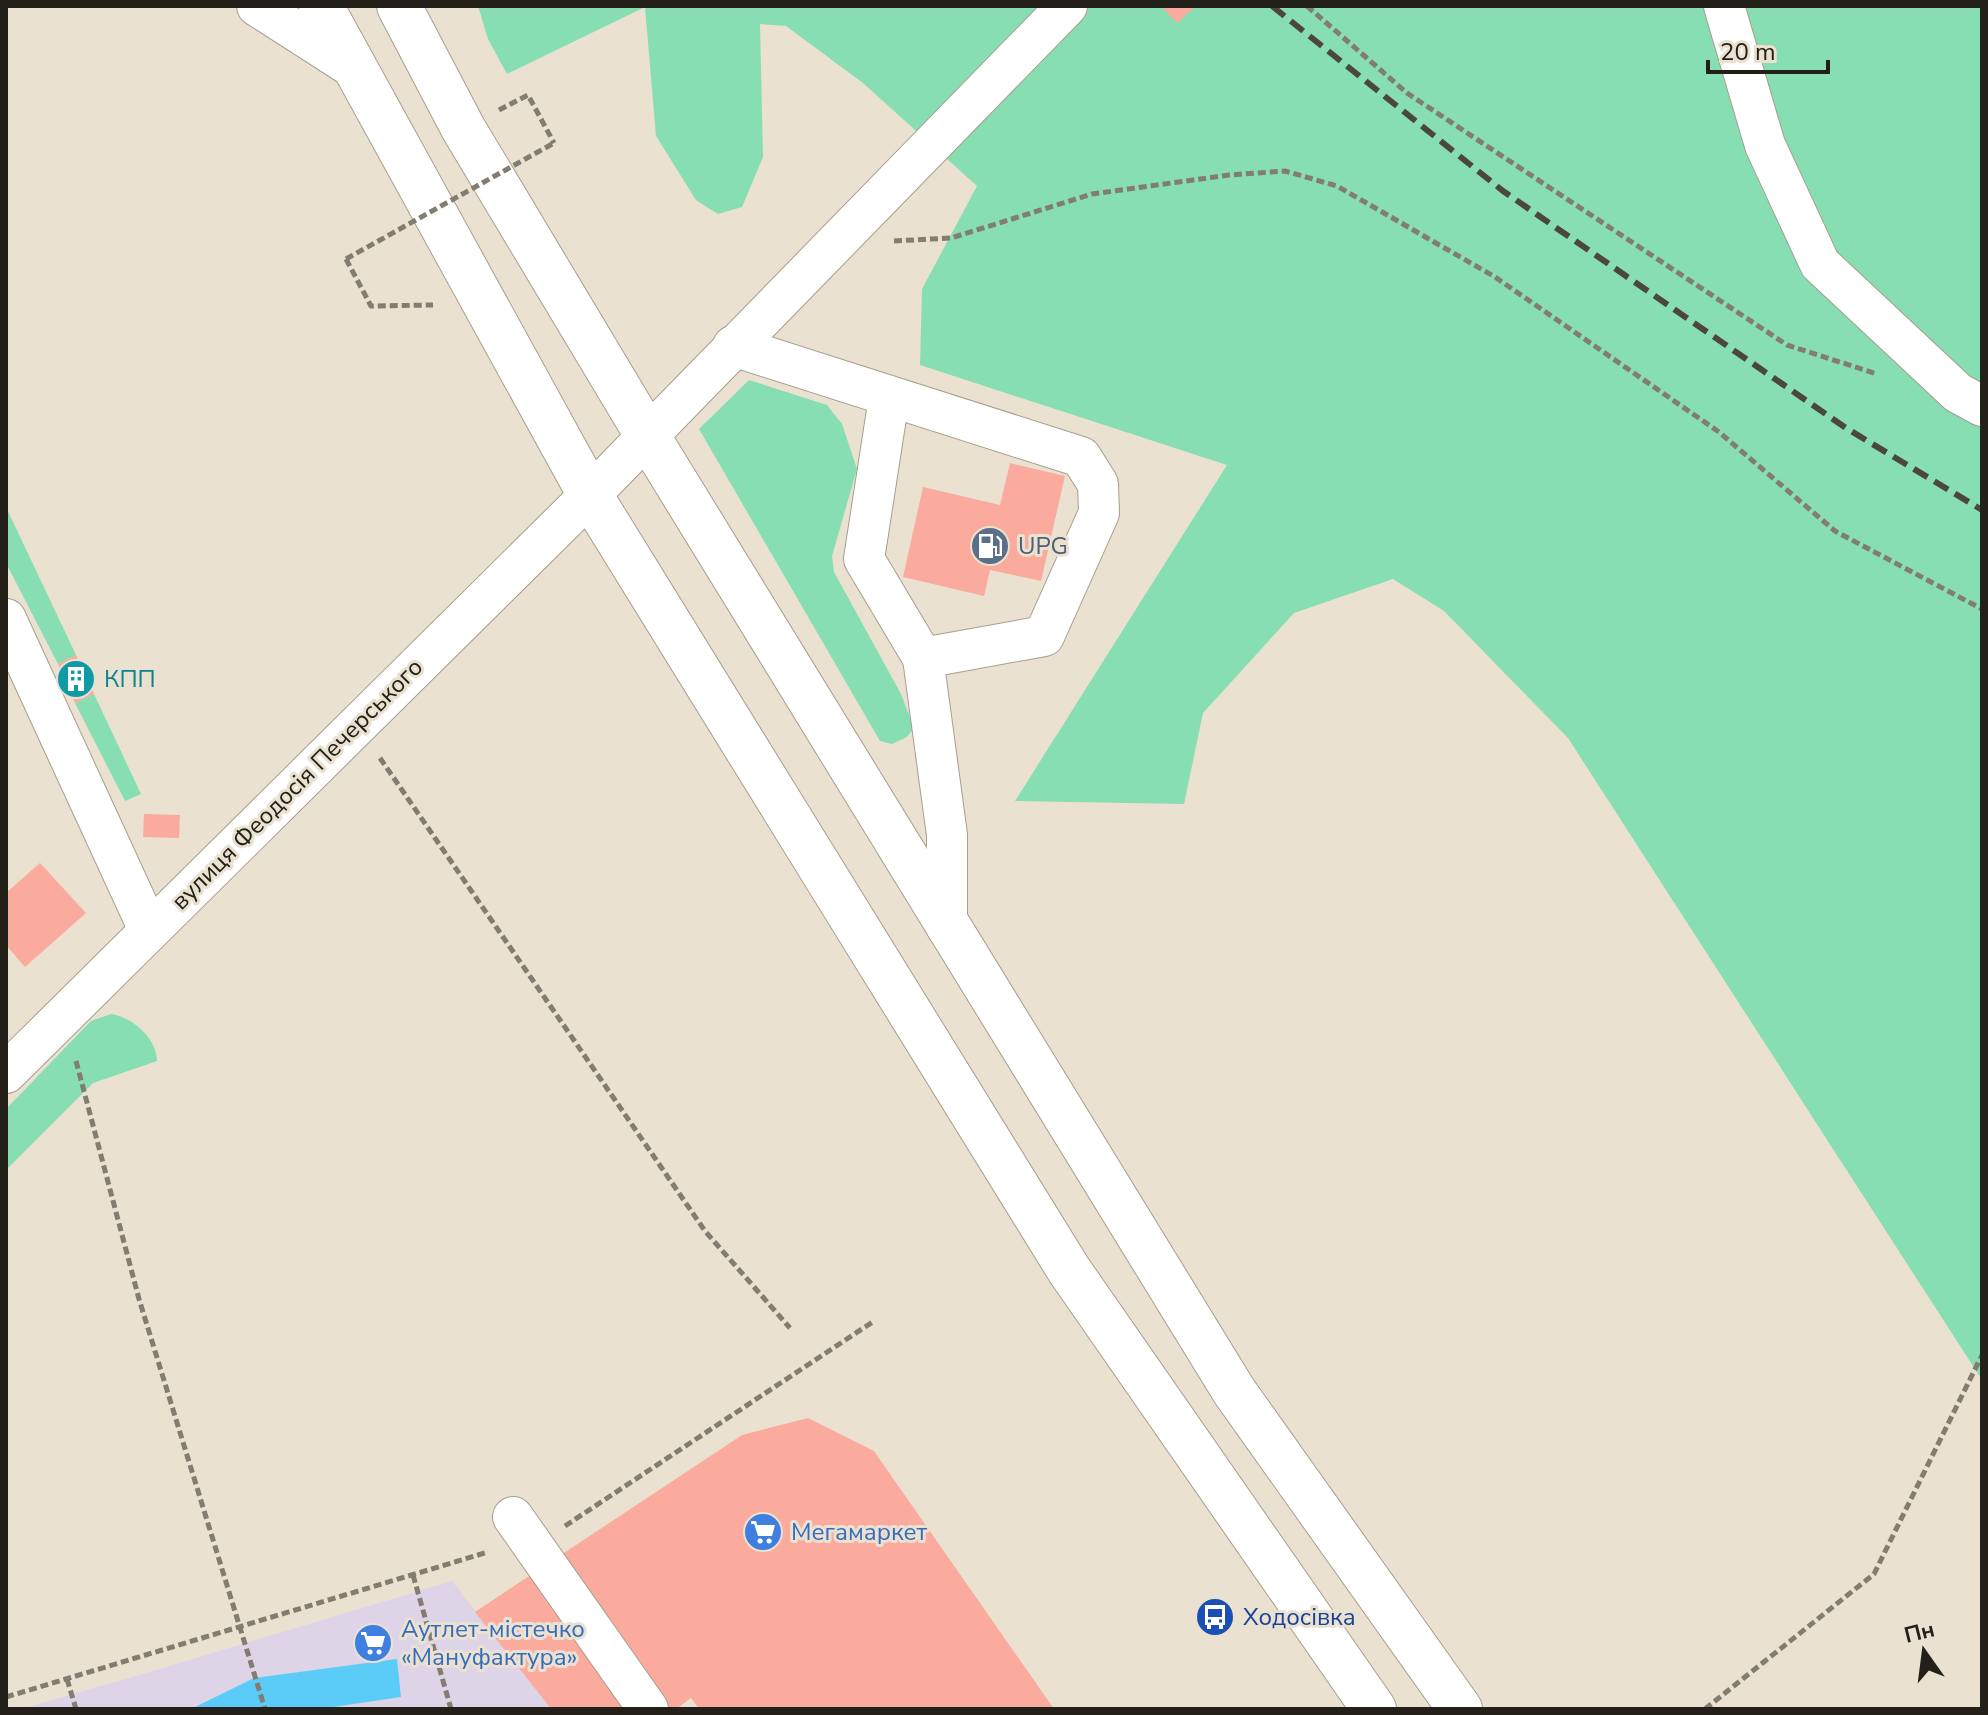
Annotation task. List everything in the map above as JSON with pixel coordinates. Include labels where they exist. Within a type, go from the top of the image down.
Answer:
[{"type":"main road","points":[[321,6],[430,210],[590,495],[1069,1270],[1374,1709]]},
{"type":"main road","points":[[399,6],[463,128],[647,435],[1234,1391],[1460,1709]]},
{"type":"street","points":[[257,6],[352,67]]},
{"type":"street","name":"вулиця Феодосія Печерського","points":[[6,1073],[590,495],[1067,6]]},
{"type":"street","points":[[1724,6],[1765,145],[1820,264],[1958,393],[1982,406]]},
{"type":"street","points":[[733,346],[1081,457],[1098,484],[1099,513],[1044,636],[923,658]]},
{"type":"street","points":[[889,398],[864,559],[923,658],[947,835],[947,928]]},
{"type":"street","points":[[6,619],[149,930]]},
{"type":"street","points":[[521,1528],[648,1709]]},
{"type":"path","points":[[1307,6],[1407,93],[1787,345],[1881,375],[1928,364]]},
{"type":"path","points":[[433,305],[371,306],[346,259],[554,143],[528,95],[463,128]]},
{"type":"path","points":[[847,234],[903,242],[951,238],[1092,194],[1229,175],[1285,171],[1337,186],[1495,277],[1719,432],[1835,531],[1982,609]]},
{"type":"path","points":[[357,725],[705,1231],[790,1328]]},
{"type":"path","points":[[56,1023],[69,1039],[139,1299],[237,1627],[265,1709]]},
{"type":"path","points":[[6,1697],[413,1575],[521,1528],[555,1532],[874,1321]]},
{"type":"path","points":[[1705,1709],[1874,1574],[1982,1355]]},
{"type":"path","points":[[413,1575],[451,1709]]},
{"type":"path","points":[[67,1679],[76,1709]]},
{"type":"shaded area","name":"Аутлет-містечко «Мануфактура»","points":[[452,1581],[551,1709],[21,1709],[143,1674]]},
{"type":"green space","points":[[478,6],[1982,6],[1982,1380],[1568,738],[1444,611],[1393,579],[1294,613],[1203,713],[1184,804],[1015,801],[1227,465],[920,365],[922,289],[977,186],[863,83],[786,26],[760,24],[763,157],[742,207],[718,214],[696,200],[656,136],[645,7],[507,74],[488,39]]},
{"type":"green space","points":[[749,380],[827,405],[842,424],[857,469],[832,556],[834,572],[901,694],[914,728],[907,737],[892,744],[880,741],[699,429]]},
{"type":"green space","points":[[6,507],[76,655],[58,664],[6,563]]},
{"type":"green space","points":[[94,694],[141,794],[125,801],[75,703]]},
{"type":"green space","points":[[111,1014],[127,1019],[142,1030],[153,1044],[157,1061],[93,1083],[6,1170],[6,1109],[91,1021]]},
{"type":"water","points":[[397,1659],[401,1697],[320,1709],[191,1709],[254,1678]]},
{"type":"building","points":[[1161,6],[1196,6],[1177,23]]},
{"type":"building","points":[[1010,463],[1065,476],[1041,581],[990,570],[984,596],[903,577],[923,487],[1000,505]]},
{"type":"building","name":"КПП","points":[[76,655],[94,694],[75,703],[58,664]]},
{"type":"building","points":[[144,814],[180,815],[179,838],[143,837]]},
{"type":"building","points":[[40,863],[86,913],[25,967],[6,945],[6,893]]},
{"type":"building","name":"Мегамаркет","points":[[808,1418],[874,1451],[1054,1709],[699,1709],[691,1698],[676,1709],[551,1709],[475,1612],[742,1435]]},
{"type":"railway","points":[[1272,6],[1503,191],[1846,428],[1982,510]]},
{"type":"place","name":"UPG","points":[[990,546]]},
{"type":"place","name":"КПП","points":[[76,679]]},
{"type":"place","name":"Мегамаркет","points":[[763,1532]]},
{"type":"place","name":"Ходосівка","points":[[1215,1617]]},
{"type":"place","name":"Аутлет-містечко «Мануфактура»","points":[[373,1643]]}]
